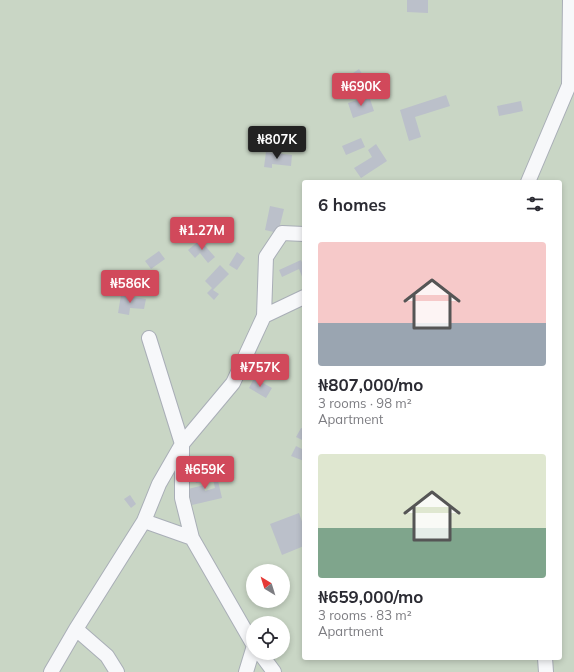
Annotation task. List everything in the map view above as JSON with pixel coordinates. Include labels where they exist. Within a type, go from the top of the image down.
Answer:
[{"type":"street","points":[[529,180],[569,86],[570,0]]},
{"type":"street","points":[[51,672],[76,629],[144,521],[159,484],[182,444],[233,383],[264,316],[266,257],[282,234],[302,234]]},
{"type":"street","points":[[264,316],[302,298]]},
{"type":"street","points":[[149,338],[182,444],[182,498],[192,538],[246,632]]},
{"type":"street","points":[[144,521],[192,538]]},
{"type":"street","points":[[76,629],[107,656],[117,672]]},
{"type":"street","points":[[246,672],[250,660]]},
{"type":"street","points":[[265,660],[274,672]]},
{"type":"street","points":[[545,660],[546,672]]},
{"type":"green space","points":[[0,0],[574,0],[574,672],[0,672]]},
{"type":"building","points":[[407,0],[428,0],[428,13],[407,12]]},
{"type":"building","points":[[359,69],[364,77],[352,84],[347,77]]},
{"type":"building","points":[[446,95],[450,106],[415,117],[421,137],[409,141],[400,110]]},
{"type":"building","points":[[369,96],[374,111],[353,118],[348,103]]},
{"type":"building","points":[[521,101],[523,111],[499,116],[497,106]]},
{"type":"building","points":[[361,138],[365,147],[346,155],[342,146]]},
{"type":"building","points":[[376,144],[387,161],[361,178],[354,168],[372,157],[368,150]]},
{"type":"building","points":[[266,152],[292,155],[291,166],[272,164],[272,168],[264,167]]},
{"type":"building","points":[[270,206],[284,209],[278,233],[265,230]]},
{"type":"building","points":[[200,240],[215,257],[208,263],[200,253],[195,258],[188,250]]},
{"type":"building","points":[[159,251],[165,259],[151,269],[145,261]]},
{"type":"building","points":[[237,252],[245,258],[237,270],[229,265]]},
{"type":"building","points":[[301,260],[302,262],[302,276],[299,269],[282,277],[279,270]]},
{"type":"building","points":[[220,265],[229,274],[213,290],[219,294],[214,300],[207,293],[212,288],[205,281]]},
{"type":"building","points":[[121,295],[146,299],[144,309],[130,308],[129,315],[118,313]]},
{"type":"building","points":[[254,378],[272,388],[266,398],[249,388]]},
{"type":"building","points":[[301,428],[302,428],[302,440],[296,437]]},
{"type":"building","points":[[296,446],[302,449],[302,460],[291,456]]},
{"type":"building","points":[[216,472],[222,498],[192,505],[188,489],[204,485],[205,491],[215,488],[213,479],[196,483],[194,477]]},
{"type":"building","points":[[130,495],[136,504],[131,508],[124,499]]},
{"type":"building","points":[[299,513],[302,521],[302,547],[282,555],[270,524]]}]
